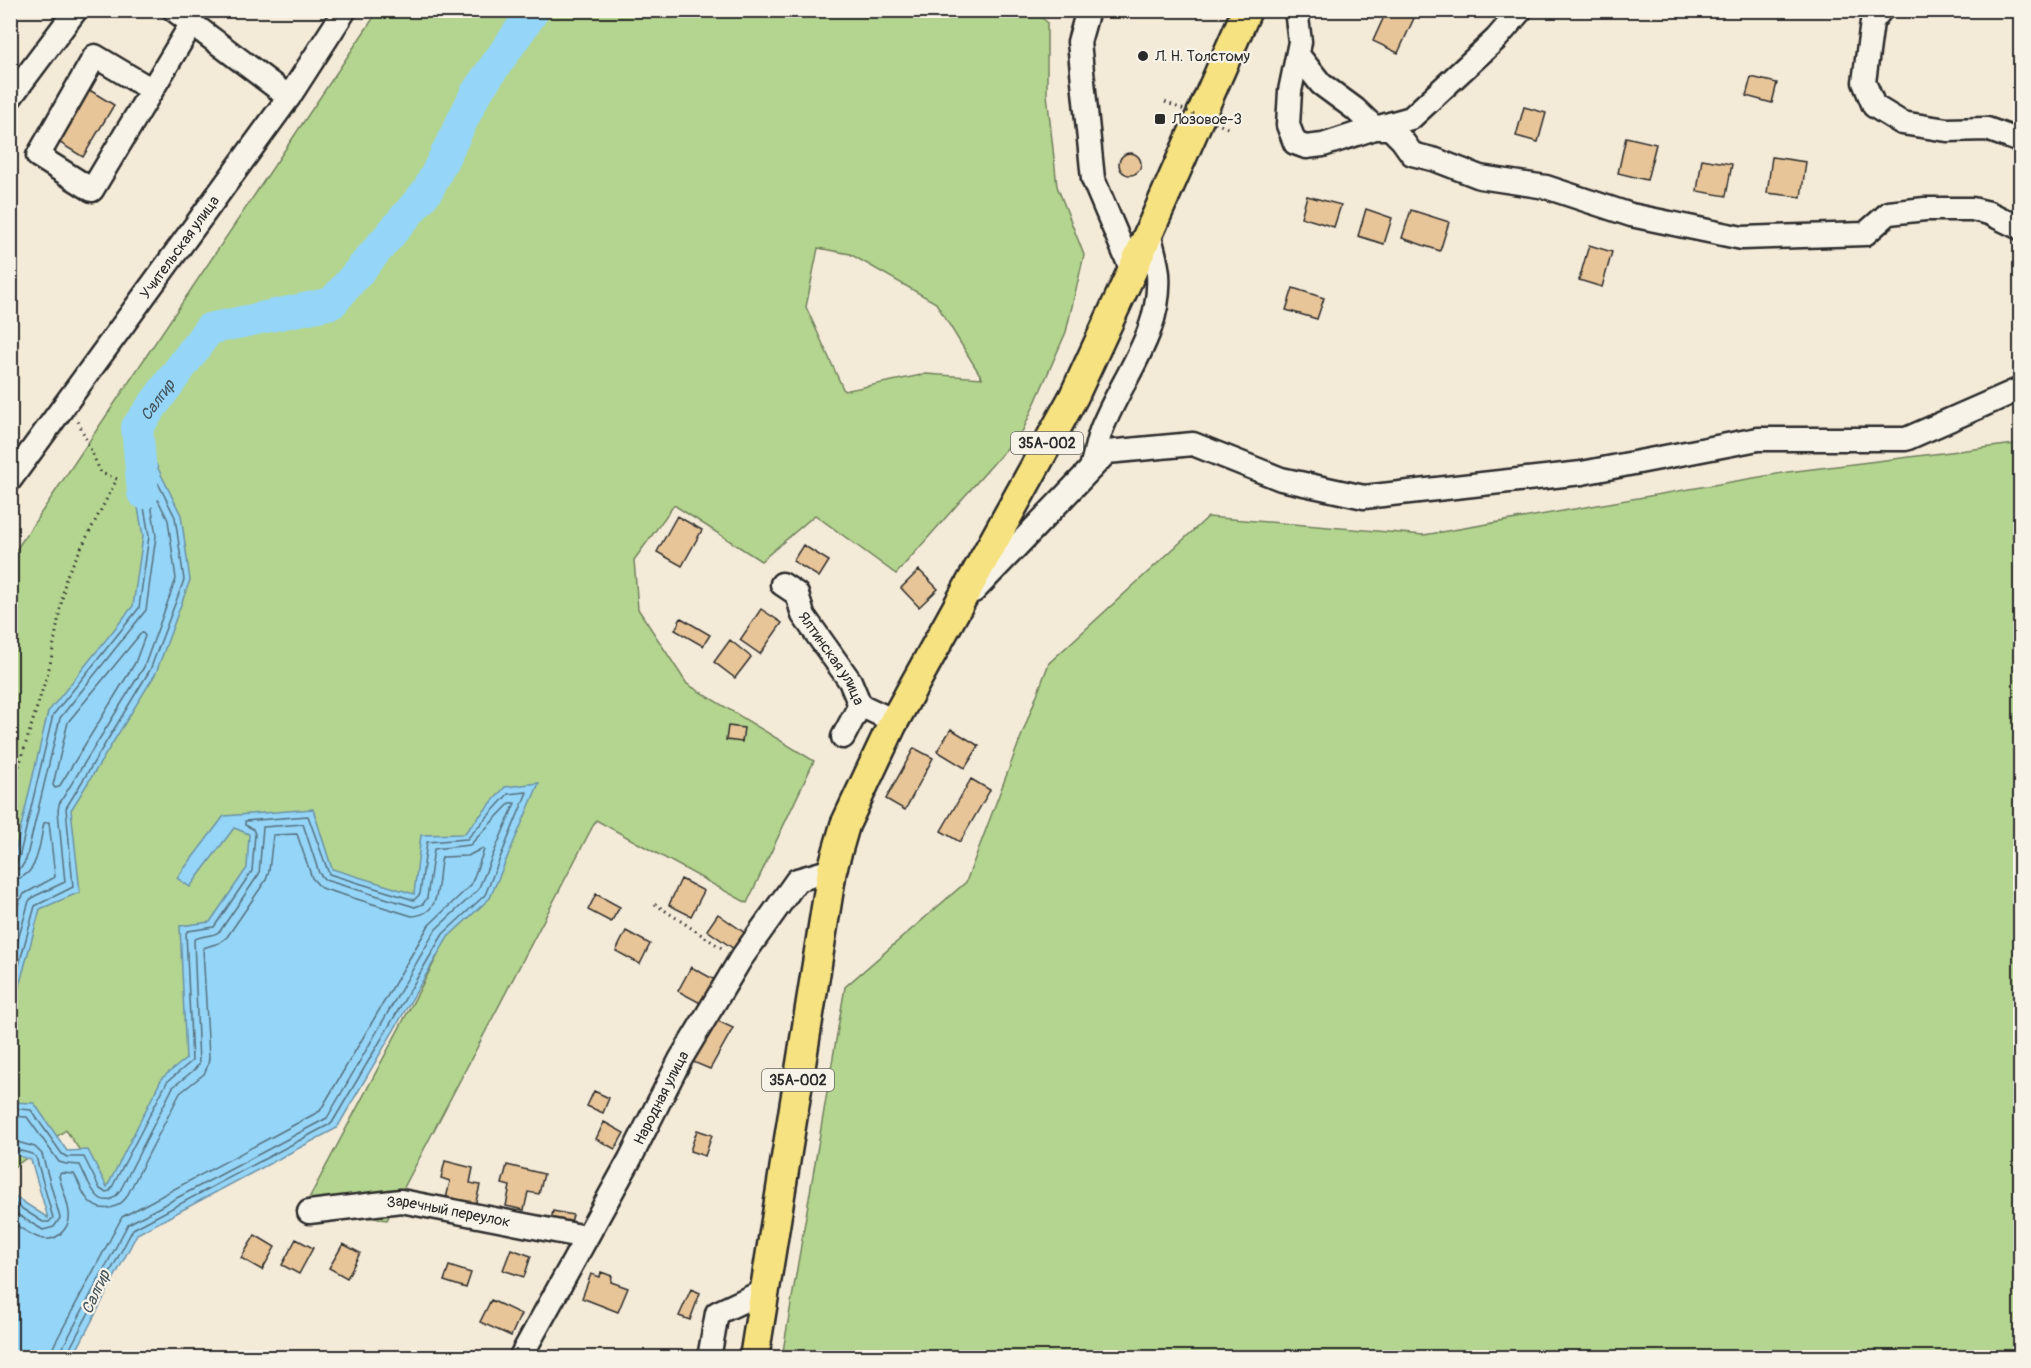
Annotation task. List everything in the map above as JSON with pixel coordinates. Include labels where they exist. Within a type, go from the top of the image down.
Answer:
[{"type":"main road","name":"35А-002","points":[[753,1358],[832,870],[845,825],[894,721],[1074,396],[1132,271],[1247,10]]},
{"type":"street","points":[[10,98],[76,10]]},
{"type":"street","name":"Учительская улица","points":[[10,480],[289,97],[345,10]]},
{"type":"street","points":[[1088,10],[1079,42],[1093,179],[1132,271]]},
{"type":"street","points":[[1296,10],[1300,42],[1290,91],[1288,125],[1295,143],[1306,147],[1323,145],[1411,118],[1496,39],[1521,10]]},
{"type":"street","points":[[1881,10],[1872,22],[1864,82],[1874,106],[1902,123],[1947,130],[1987,129],[2020,141]]},
{"type":"street","points":[[152,90],[95,56],[38,156],[92,190],[152,90],[183,17],[289,97]]},
{"type":"street","points":[[1298,55],[1321,84],[1355,109],[1375,128],[1390,128],[1412,154],[1437,160],[1480,177],[1546,187],[1631,215],[1742,238],[1865,234],[1889,213],[1925,209],[1972,209],[1989,213],[2020,228]]},
{"type":"street","points":[[1091,469],[1102,429],[1150,334],[1158,273],[1149,233]]},
{"type":"street","points":[[954,611],[1107,452],[1193,444],[1281,478],[1364,498],[1582,473],[1758,439],[1906,438],[2020,389]]},
{"type":"street","name":"Ялтинская улица","points":[[782,584],[797,594],[803,615],[850,681],[860,705],[894,721]]},
{"type":"street","points":[[843,737],[860,705]]},
{"type":"street","name":"Народная улица","points":[[520,1358],[630,1159],[680,1060],[740,960],[797,880],[832,870]]},
{"type":"street","name":"Заречный переулок","points":[[309,1212],[401,1201],[586,1237]]},
{"type":"street","points":[[709,1358],[717,1313],[764,1291]]},
{"type":"path","points":[[1165,102],[1230,129]]},
{"type":"path","points":[[10,795],[50,665],[66,577],[117,479],[101,473],[69,400]]},
{"type":"path","points":[[655,904],[740,960]]},
{"type":"green space","points":[[1032,10],[1047,22],[1047,94],[1057,186],[1084,255],[1066,332],[1023,430],[896,574],[815,515],[761,561],[674,505],[634,560],[638,609],[687,684],[814,761],[747,903],[596,820],[387,1220],[304,1208],[438,955],[321,910],[114,1201],[66,1130],[11,1169],[10,559],[378,11]],"holes":[[[818,248],[850,254],[936,303],[982,378],[926,374],[844,391],[806,307]]]},
{"type":"green space","points":[[2020,439],[2020,1357],[782,1357],[845,987],[966,882],[1049,663],[1208,517],[1424,535],[1788,472],[2015,444]]},
{"type":"water","points":[[147,446],[181,515],[190,580],[156,673],[71,810],[80,892],[40,909],[17,994],[11,995],[11,869],[48,712],[133,606],[143,536],[129,456]]},
{"type":"water","points":[[539,783],[490,898],[448,937],[337,1128],[137,1234],[73,1357],[11,1357],[11,1194],[48,1218],[31,1160],[11,1153],[11,1102],[34,1103],[67,1151],[88,1150],[107,1187],[162,1078],[186,1059],[180,926],[210,922],[247,868],[249,834],[234,828],[190,887],[177,878],[224,816],[313,809],[332,869],[414,894],[421,835],[464,834],[505,787]]},
{"type":"building","points":[[1387,10],[1397,10],[1414,18],[1398,53],[1373,41]]},
{"type":"building","points":[[1751,77],[1777,83],[1772,103],[1746,96]]},
{"type":"building","points":[[83,86],[114,105],[83,157],[52,138]]},
{"type":"building","points":[[1524,107],[1546,113],[1538,142],[1516,136]]},
{"type":"building","points":[[1626,137],[1656,144],[1647,180],[1618,173]]},
{"type":"building","points":[[1130,153],[1138,156],[1141,164],[1138,172],[1130,175],[1122,172],[1119,164],[1122,156]]},
{"type":"building","points":[[1772,157],[1806,162],[1801,197],[1767,193]]},
{"type":"building","points":[[1702,159],[1732,164],[1726,196],[1697,191]]},
{"type":"building","points":[[1307,196],[1341,205],[1334,227],[1301,217]]},
{"type":"building","points":[[1366,209],[1392,218],[1384,244],[1358,236]]},
{"type":"building","points":[[1411,210],[1449,222],[1440,251],[1402,238]]},
{"type":"building","points":[[1589,245],[1612,252],[1602,287],[1579,280]]},
{"type":"building","points":[[1293,288],[1324,298],[1317,319],[1286,310]]},
{"type":"building","points":[[677,516],[702,530],[682,566],[657,552]]},
{"type":"building","points":[[803,545],[829,561],[819,577],[793,561]]},
{"type":"building","points":[[919,570],[938,589],[919,607],[901,588]]},
{"type":"building","points":[[761,609],[782,623],[760,654],[740,640]]},
{"type":"building","points":[[681,618],[710,635],[703,646],[675,630]]},
{"type":"building","points":[[730,640],[751,657],[735,678],[714,662]]},
{"type":"building","points":[[728,726],[744,728],[742,742],[726,740]]},
{"type":"building","points":[[951,729],[979,746],[965,768],[937,751]]},
{"type":"building","points":[[914,748],[933,758],[905,810],[886,799]]},
{"type":"building","points":[[971,779],[990,790],[960,842],[941,831]]},
{"type":"building","points":[[681,879],[704,891],[691,916],[669,905]]},
{"type":"building","points":[[596,894],[620,907],[611,922],[588,910]]},
{"type":"building","points":[[718,914],[745,933],[734,949],[707,930]]},
{"type":"building","points":[[626,931],[650,944],[640,964],[616,951]]},
{"type":"building","points":[[691,967],[717,981],[704,1005],[678,991]]},
{"type":"building","points":[[716,1020],[733,1028],[710,1069],[693,1062]]},
{"type":"building","points":[[594,1091],[609,1098],[603,1113],[587,1106]]},
{"type":"building","points":[[604,1122],[624,1133],[615,1149],[596,1139]]},
{"type":"building","points":[[697,1130],[712,1135],[705,1156],[690,1151]]},
{"type":"building","points":[[445,1161],[473,1168],[470,1183],[480,1185],[475,1206],[446,1199],[450,1181],[441,1178]]},
{"type":"building","points":[[507,1165],[544,1174],[539,1194],[528,1192],[524,1210],[506,1206],[510,1186],[502,1184]]},
{"type":"building","points":[[553,1211],[573,1215],[569,1230],[550,1225]]},
{"type":"building","points":[[255,1235],[275,1247],[262,1270],[241,1258]]},
{"type":"building","points":[[296,1239],[313,1248],[299,1274],[282,1265]]},
{"type":"building","points":[[343,1244],[360,1253],[347,1278],[329,1268]]},
{"type":"building","points":[[511,1249],[531,1256],[524,1277],[503,1270]]},
{"type":"building","points":[[449,1266],[471,1273],[466,1288],[444,1281]]},
{"type":"building","points":[[601,1272],[612,1276],[611,1282],[628,1288],[618,1312],[582,1298],[591,1274],[600,1277]]},
{"type":"building","points":[[691,1289],[700,1293],[690,1320],[679,1316]]},
{"type":"building","points":[[491,1300],[521,1314],[511,1336],[480,1322]]},
{"type":"waterway","name":"Салгир","points":[[143,493],[137,427],[209,329],[332,303],[428,190],[476,93],[534,10]]},
{"type":"place","name":"Л. Н. Толстому","points":[[1143,56]]},
{"type":"place","name":"Лозовое-3","points":[[1160,119]]}]
